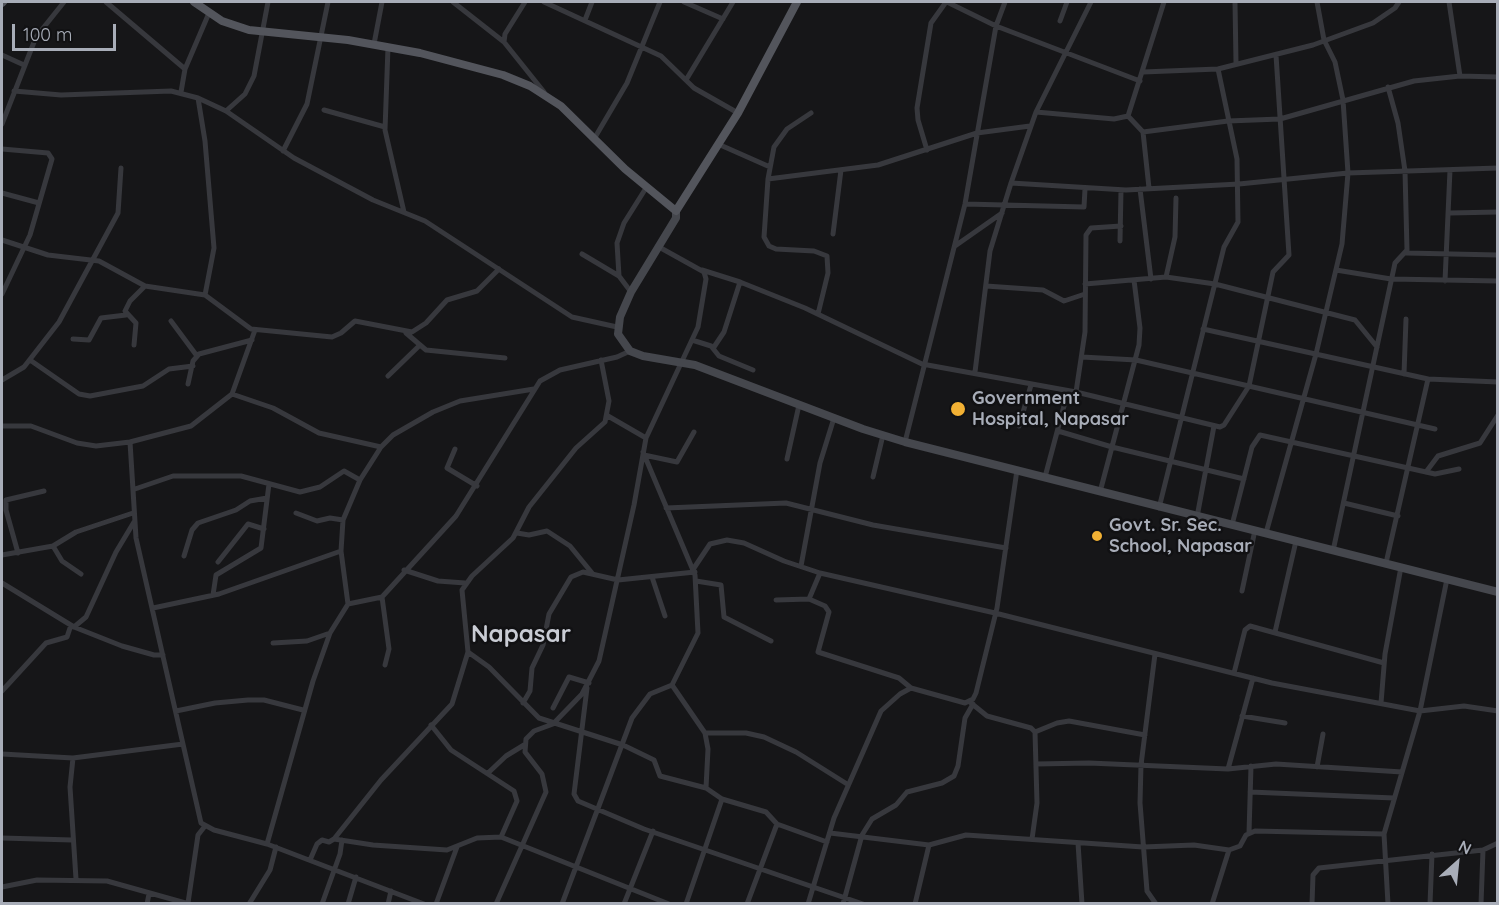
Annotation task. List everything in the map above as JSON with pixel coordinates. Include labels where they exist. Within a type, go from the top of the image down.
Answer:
[{"type":"main road","points":[[194,2],[209,13],[236,26],[263,33],[374,44],[503,75],[547,96],[646,188],[676,211]]},
{"type":"main road","points":[[797,2],[738,112],[676,211],[676,218],[631,292],[617,327],[621,341],[630,351],[643,356],[680,361],[905,442],[1497,592]]},
{"type":"street","points":[[2,124],[4,106],[14,92],[41,29],[64,2]]},
{"type":"street","points":[[106,2],[185,69]]},
{"type":"street","points":[[226,111],[245,94],[249,86],[263,33],[268,2]]},
{"type":"street","points":[[283,152],[307,104],[318,37],[328,2]]},
{"type":"street","points":[[374,44],[382,2]]},
{"type":"street","points":[[453,2],[504,42],[547,96]]},
{"type":"street","points":[[504,42],[506,34],[525,2]]},
{"type":"street","points":[[544,2],[643,46],[669,62],[701,93],[738,112]]},
{"type":"street","points":[[585,20],[592,2]]},
{"type":"street","points":[[594,139],[623,92],[660,2]]},
{"type":"street","points":[[684,2],[723,20]]},
{"type":"street","points":[[686,80],[733,2]]},
{"type":"street","points":[[927,150],[918,120],[917,108],[931,23],[946,2],[996,26],[1140,81]]},
{"type":"street","points":[[905,442],[922,364],[965,204],[996,26],[1005,2]]},
{"type":"street","points":[[1060,21],[1067,2]]},
{"type":"street","points":[[975,372],[990,251],[1011,183],[1036,112],[1091,2]]},
{"type":"street","points":[[1128,116],[1163,2]]},
{"type":"street","points":[[1235,2],[1236,63]]},
{"type":"street","points":[[1266,533],[1316,354],[1336,270],[1348,173],[1343,100],[1335,62],[1324,40],[1317,2]]},
{"type":"street","points":[[1143,72],[1218,69],[1276,55],[1373,23],[1395,8],[1399,2]]},
{"type":"street","points":[[1449,2],[1460,76]]},
{"type":"street","points":[[181,92],[185,69],[209,13]]},
{"type":"street","points":[[388,47],[385,127],[404,212]]},
{"type":"street","points":[[2,55],[24,65]]},
{"type":"street","points":[[659,247],[702,270],[740,282],[818,314],[922,364],[1076,392],[1182,416],[1214,426],[1224,425],[1249,386],[1275,268],[1287,260],[1289,255],[1276,55]]},
{"type":"street","points":[[1160,508],[1224,247],[1238,222],[1239,184],[1218,69]]},
{"type":"street","points":[[1143,132],[1228,121],[1280,119],[1388,87],[1460,76],[1497,77]]},
{"type":"street","points":[[1388,87],[1398,123],[1405,171],[1406,253]]},
{"type":"street","points":[[14,92],[61,95],[181,92],[198,98],[226,111],[283,152],[373,200],[425,221],[572,317],[617,327]]},
{"type":"street","points":[[198,98],[205,141],[214,248],[205,295]]},
{"type":"street","points":[[324,110],[385,127]]},
{"type":"street","points":[[1036,112],[1114,119],[1128,116]]},
{"type":"street","points":[[811,113],[778,137],[768,179],[764,242],[776,249],[814,250],[827,256],[828,273],[818,314]]},
{"type":"street","points":[[1128,116],[1143,132],[1149,188]]},
{"type":"street","points":[[768,179],[878,165],[977,133],[1030,126]]},
{"type":"street","points":[[718,144],[770,168]]},
{"type":"street","points":[[2,149],[51,155],[51,165],[24,248],[2,294]]},
{"type":"street","points":[[2,380],[17,372],[30,360],[59,322],[119,208],[121,168]]},
{"type":"street","points":[[1011,183],[1121,190],[1239,184],[1348,173],[1497,168]]},
{"type":"street","points":[[833,234],[841,170]]},
{"type":"street","points":[[1445,281],[1450,213],[1450,170]]},
{"type":"street","points":[[619,276],[619,233],[646,188]]},
{"type":"street","points":[[965,204],[1084,207],[1085,189]]},
{"type":"street","points":[[1140,189],[1151,279]]},
{"type":"street","points":[[1120,240],[1121,190]]},
{"type":"street","points":[[2,193],[39,203]]},
{"type":"street","points":[[1166,277],[1175,237],[1176,198]]},
{"type":"street","points":[[955,246],[1003,212]]},
{"type":"street","points":[[1450,213],[1497,212]]},
{"type":"street","points":[[1076,392],[1082,357],[1088,231],[1091,228],[1120,226]]},
{"type":"street","points":[[2,240],[48,255],[92,259],[104,263],[145,286],[205,295],[246,326],[255,330],[332,337],[341,333],[355,321],[405,333],[412,332],[426,323],[447,300],[477,291],[499,269]]},
{"type":"street","points":[[1333,551],[1396,260],[1406,253],[1497,255]]},
{"type":"street","points":[[582,254],[619,276],[631,292]]},
{"type":"street","points":[[702,270],[706,279],[698,327],[680,361],[646,438],[634,505],[599,661],[588,685],[580,733],[575,798],[653,831],[813,886],[844,900],[863,903]]},
{"type":"street","points":[[1336,270],[1391,279],[1497,281]]},
{"type":"street","points":[[1085,284],[1166,277],[1215,284],[1326,311],[1359,322],[1377,347]]},
{"type":"street","points":[[1100,492],[1136,360],[1140,328],[1134,280]]},
{"type":"street","points":[[714,347],[724,332],[740,282]]},
{"type":"street","points":[[126,315],[126,306],[145,286]]},
{"type":"street","points":[[986,286],[1043,290],[1064,301],[1085,294]]},
{"type":"street","points":[[74,339],[89,340],[101,318],[126,315],[136,323],[134,345]]},
{"type":"street","points":[[1404,374],[1406,319]]},
{"type":"street","points":[[171,321],[197,356]]},
{"type":"street","points":[[1203,329],[1428,379],[1497,382]]},
{"type":"street","points":[[2,426],[31,426],[86,445],[130,442],[191,426],[232,394],[255,330]]},
{"type":"street","points":[[405,333],[419,346],[434,351],[505,358]]},
{"type":"street","points":[[188,384],[197,356],[252,340]]},
{"type":"street","points":[[692,340],[714,347],[719,356],[753,370]]},
{"type":"street","points":[[388,376],[419,346]]},
{"type":"street","points":[[348,604],[382,597],[404,570],[456,516],[477,486],[540,381],[560,370],[630,351]]},
{"type":"street","points":[[1082,357],[1136,360],[1435,429]]},
{"type":"street","points":[[30,360],[79,394],[90,396],[143,386],[169,369],[192,366]]},
{"type":"street","points":[[310,860],[319,841],[329,842],[334,839],[381,780],[452,704],[468,652],[461,598],[465,583],[517,533],[529,507],[576,447],[608,416],[609,401],[601,360]]},
{"type":"street","points":[[1386,563],[1428,379]]},
{"type":"street","points":[[1019,426],[1031,385]]},
{"type":"street","points":[[267,844],[303,710],[330,633],[348,604],[341,551],[342,520],[360,480],[381,447],[393,435],[444,407],[496,394],[534,389]]},
{"type":"street","points":[[1045,477],[1068,391]]},
{"type":"street","points":[[232,394],[273,408],[320,433],[381,447]]},
{"type":"street","points":[[787,459],[799,405]]},
{"type":"street","points":[[1426,472],[1438,456],[1480,443],[1497,415]]},
{"type":"street","points":[[608,416],[646,438]]},
{"type":"street","points":[[801,566],[819,463],[834,418]]},
{"type":"street","points":[[1197,516],[1214,426]]},
{"type":"street","points":[[1058,430],[1112,447],[1244,479]]},
{"type":"street","points":[[644,453],[677,462],[694,432]]},
{"type":"street","points":[[873,477],[883,435]]},
{"type":"street","points":[[1232,525],[1257,436],[1263,435],[1353,458],[1438,474],[1459,469]]},
{"type":"street","points":[[130,442],[135,489],[134,522],[198,813],[205,826],[276,847],[424,903]]},
{"type":"street","points":[[455,449],[447,468],[477,486]]},
{"type":"street","points":[[562,903],[632,718],[643,700],[650,694],[672,685],[698,633],[694,570],[644,453]]},
{"type":"street","points":[[844,900],[862,835],[876,816],[896,805],[907,792],[942,783],[954,776],[958,766],[965,718],[976,693],[995,613],[1017,470]]},
{"type":"street","points":[[135,489],[173,476],[241,477],[300,492],[320,487],[344,471],[360,480]]},
{"type":"street","points":[[213,595],[216,575],[259,550],[264,529],[269,483]]},
{"type":"street","points":[[18,553],[6,510],[6,500],[10,497],[44,491]]},
{"type":"street","points":[[184,556],[192,530],[198,523],[237,510],[250,501],[267,498]]},
{"type":"street","points":[[666,508],[771,502],[812,508],[873,525],[1006,548]]},
{"type":"street","points":[[1344,503],[1398,516]]},
{"type":"street","points":[[2,555],[53,546],[76,532],[133,513]]},
{"type":"street","points":[[296,513],[317,521],[330,518],[342,520]]},
{"type":"street","points":[[2,691],[46,643],[67,637],[73,626],[86,617],[116,552],[134,522]]},
{"type":"street","points":[[218,562],[248,524],[264,529]]},
{"type":"street","points":[[1242,591],[1256,530]]},
{"type":"street","points":[[517,533],[529,535],[547,531],[570,546],[592,573]]},
{"type":"street","points":[[694,570],[706,547],[718,541],[727,540],[744,543],[820,573],[995,613],[1253,678],[1420,711],[1464,705],[1497,711]]},
{"type":"street","points":[[1275,632],[1296,541]]},
{"type":"street","points":[[53,546],[62,561],[81,574]]},
{"type":"street","points":[[153,608],[213,595],[341,551]]},
{"type":"street","points":[[1381,703],[1384,663],[1401,567]]},
{"type":"street","points":[[404,570],[430,579],[465,583]]},
{"type":"street","points":[[523,703],[530,691],[532,668],[543,645],[549,614],[567,580],[578,573],[592,573],[618,580],[694,570]]},
{"type":"street","points":[[809,599],[820,573]]},
{"type":"street","points":[[651,577],[665,616]]},
{"type":"street","points":[[1388,903],[1384,834],[1420,711],[1447,579]]},
{"type":"street","points":[[696,581],[721,585],[724,617],[771,641]]},
{"type":"street","points":[[2,583],[73,626],[122,646],[154,655],[163,655]]},
{"type":"street","points":[[382,597],[389,649],[385,665]]},
{"type":"street","points":[[777,600],[809,599],[825,606],[829,612],[818,652],[899,678],[911,688],[971,703],[987,716],[1030,728],[1035,732],[1037,803],[1032,838]]},
{"type":"street","points":[[1234,673],[1247,627],[1275,632],[1384,663]]},
{"type":"street","points":[[273,643],[307,641],[330,633]]},
{"type":"street","points":[[468,652],[489,667],[536,716],[553,724],[622,745],[654,760],[660,776],[706,788],[722,799],[766,812],[777,824],[827,842]]},
{"type":"street","points":[[1155,654],[1141,765],[1140,803],[1147,891],[1156,903]]},
{"type":"street","points":[[553,708],[569,677],[588,685]]},
{"type":"street","points":[[1228,769],[1253,678]]},
{"type":"street","points":[[488,773],[501,759],[525,745],[534,731],[553,724],[588,685]]},
{"type":"street","points":[[672,685],[705,733],[708,748],[706,788]]},
{"type":"street","points":[[808,903],[848,784],[881,711],[900,694],[911,688]]},
{"type":"street","points":[[176,711],[215,703],[249,700],[264,700],[303,710]]},
{"type":"street","points":[[1242,716],[1285,723]]},
{"type":"street","points":[[1035,732],[1069,721],[1145,735]]},
{"type":"street","points":[[431,726],[451,750],[508,786],[516,795],[501,837]]},
{"type":"street","points":[[705,733],[746,733],[764,737],[796,752],[848,784]]},
{"type":"street","points":[[1317,766],[1323,734]]},
{"type":"street","points":[[2,754],[73,758],[183,744]]},
{"type":"street","points":[[496,903],[546,792],[545,780],[527,755],[525,745]]},
{"type":"street","points":[[73,758],[70,787],[76,879]]},
{"type":"street","points":[[1036,764],[1228,769],[1276,764],[1402,772]]},
{"type":"street","points":[[830,833],[862,835],[929,845],[962,835],[1143,847],[1194,845],[1229,850],[1240,846],[1249,833],[1251,766]]},
{"type":"street","points":[[1250,792],[1394,798]]},
{"type":"street","points":[[686,903],[722,799]]},
{"type":"street","points":[[747,903],[777,824]]},
{"type":"street","points":[[2,887],[27,881],[76,879],[113,882],[149,894],[188,903],[198,835],[205,826]]},
{"type":"street","points":[[624,903],[653,831]]},
{"type":"street","points":[[1249,833],[1384,834]]},
{"type":"street","points":[[334,839],[447,849],[477,838],[501,837],[669,903]]},
{"type":"street","points":[[2,838],[72,840]]},
{"type":"street","points":[[322,903],[342,840]]},
{"type":"street","points":[[1078,843],[1082,903]]},
{"type":"street","points":[[1312,903],[1313,875],[1319,868],[1483,850],[1497,843]]},
{"type":"street","points":[[915,903],[929,845]]},
{"type":"street","points":[[249,903],[270,870],[276,847]]},
{"type":"street","points":[[436,903],[457,847]]},
{"type":"street","points":[[1212,903],[1229,850]]},
{"type":"street","points":[[1481,903],[1483,850]]},
{"type":"street","points":[[1430,903],[1432,854]]},
{"type":"street","points":[[348,903],[356,877]]},
{"type":"street","points":[[388,903],[391,891]]},
{"type":"street","points":[[147,903],[149,894]]},
{"type":"place","name":"Government Hospital, Napasar","points":[[958,409]]},
{"type":"place","name":"Govt. Sr. Sec. School, Napasar","points":[[1097,536]]},
{"type":"district","name":"Napasar","points":[[521,635]]}]
